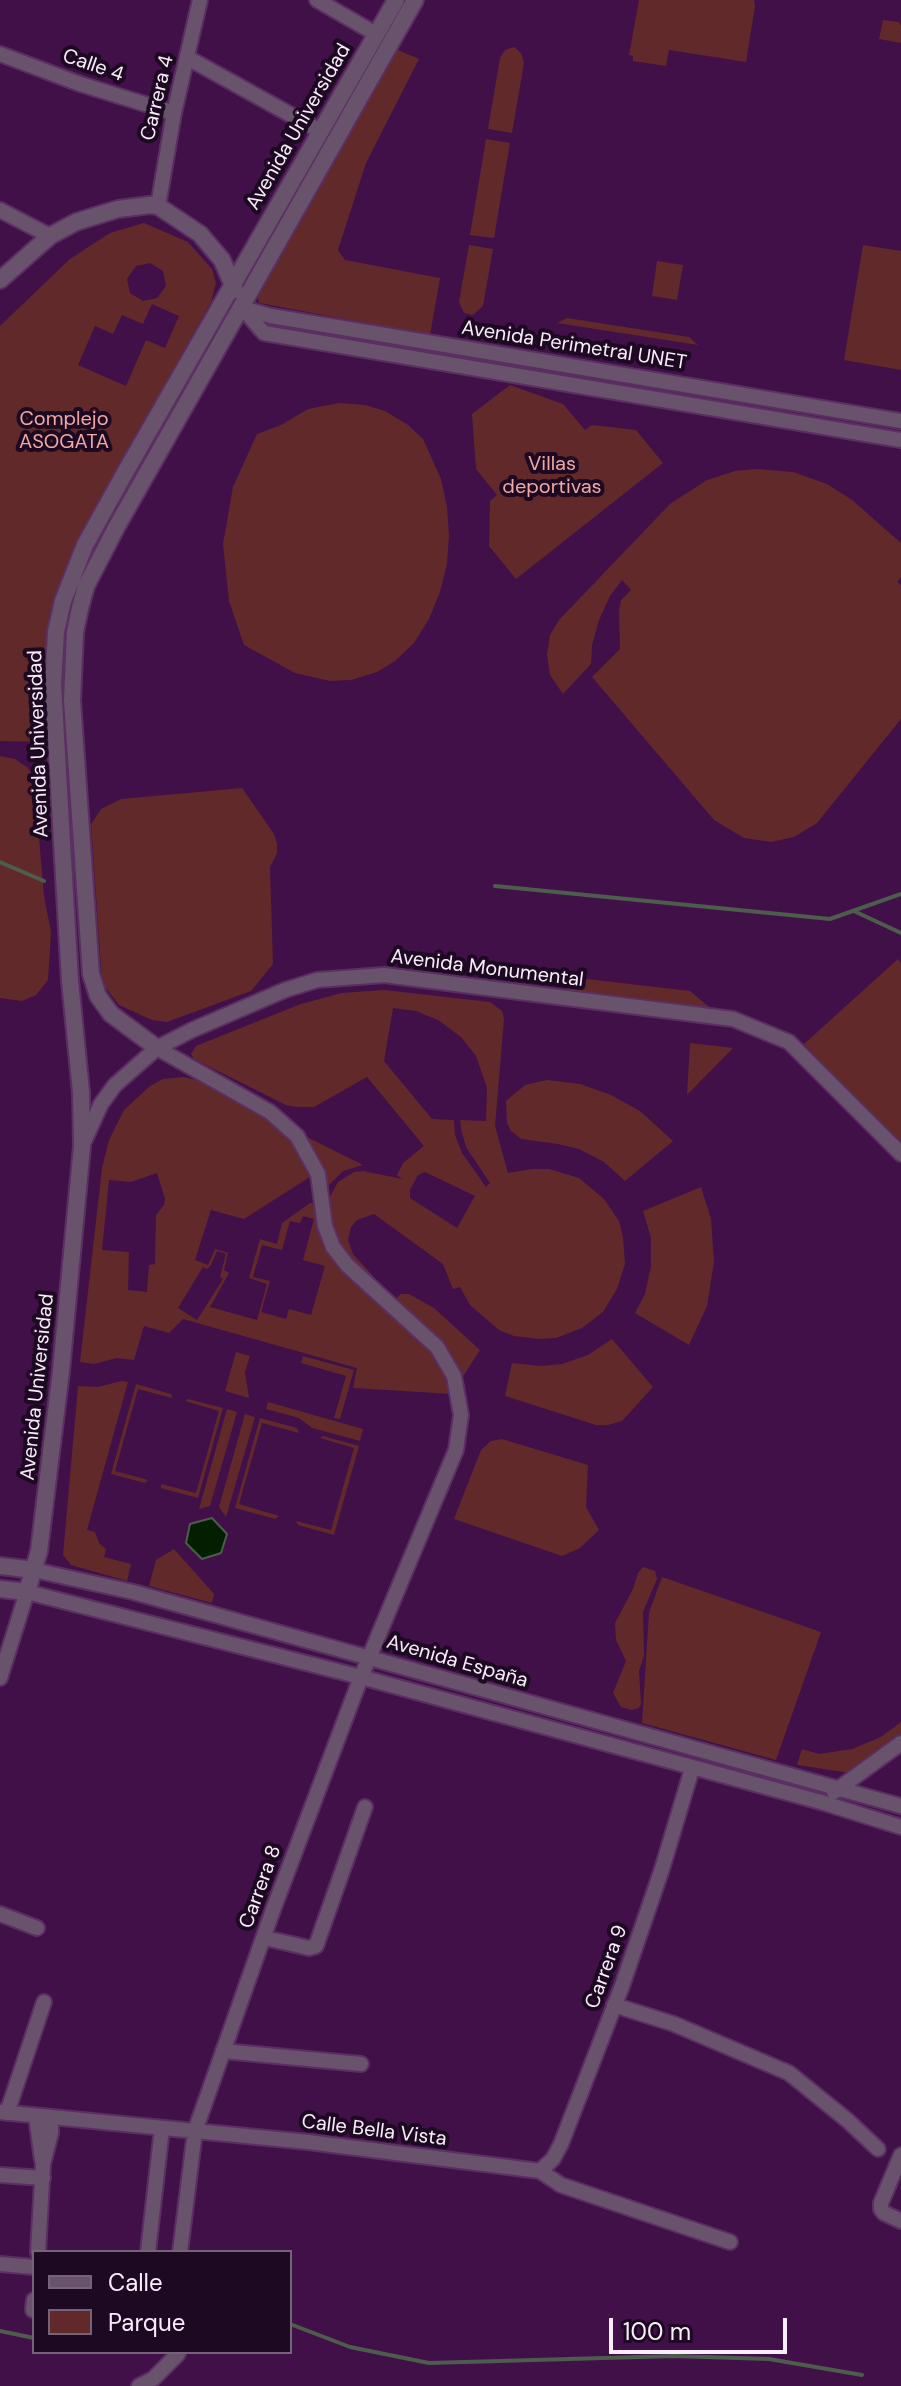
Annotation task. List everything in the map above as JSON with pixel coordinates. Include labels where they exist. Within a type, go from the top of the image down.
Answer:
[{"type":"street","name":"Carrera 4","points":[[158,206],[174,113],[200,0]]},
{"type":"street","points":[[317,0],[376,34]]},
{"type":"street","name":"Avenida Universidad","points":[[27,1592],[39,1551],[48,1481],[82,1146],[53,684],[56,632],[63,601],[85,545],[232,282],[396,0]]},
{"type":"street","name":"Avenida Universidad","points":[[157,1048],[111,1014],[98,996],[91,974],[73,723],[75,632],[86,586],[415,0]]},
{"type":"street","name":"Calle 4","points":[[0,54],[80,84],[174,113]]},
{"type":"street","points":[[188,58],[320,131]]},
{"type":"street","points":[[0,280],[50,236],[97,215],[140,205],[158,206],[200,234],[222,260],[242,308],[264,333],[901,440]]},
{"type":"street","points":[[0,210],[50,236]]},
{"type":"street","name":"Avenida Perimetral UNET","points":[[242,308],[271,316],[901,421]]},
{"type":"street","points":[[449,363],[451,346]]},
{"type":"street","points":[[474,366],[476,350]]},
{"type":"street","name":"Avenida Monumental","points":[[82,1146],[101,1104],[115,1085],[157,1048],[285,990],[317,980],[361,975],[401,977],[733,1019],[789,1042],[901,1154]]},
{"type":"street","name":"Carrera 8","points":[[157,1048],[265,1109],[294,1132],[316,1168],[322,1191],[325,1226],[335,1250],[347,1265],[430,1338],[454,1376],[461,1415],[456,1450],[268,1909],[265,1938],[195,2131],[180,2250]]},
{"type":"street","name":"Avenida España","points":[[0,1566],[34,1570],[133,1592],[901,1806]]},
{"type":"street","name":"Avenida España","points":[[0,1589],[27,1592],[361,1677],[821,1802],[901,1827]]},
{"type":"street","points":[[0,1678],[27,1592]]},
{"type":"street","points":[[821,1802],[901,1743]]},
{"type":"street","name":"Carrera 9","points":[[540,2171],[553,2159],[561,2144],[614,2005],[649,1908],[692,1769]]},
{"type":"street","points":[[265,1938],[309,1948],[316,1946],[365,1807]]},
{"type":"street","points":[[0,1914],[37,1928]]},
{"type":"street","points":[[4,2112],[44,2002]]},
{"type":"street","points":[[614,2005],[674,2024],[789,2073],[878,2149]]},
{"type":"street","points":[[223,2051],[361,2064]]},
{"type":"street","name":"Calle Bella Vista","points":[[4,2112],[540,2171],[561,2185],[730,2242]]},
{"type":"street","points":[[38,2250],[43,2171],[51,2133],[44,2116]]},
{"type":"street","points":[[148,2250],[162,2128]]},
{"type":"street","points":[[901,2155],[881,2203],[884,2213],[901,2221]]},
{"type":"street","points":[[0,2175],[43,2171]]},
{"type":"street","points":[[0,2264],[32,2267]]},
{"type":"street","points":[[139,2386],[153,2379],[178,2354]]},
{"type":"green space","points":[[639,0],[754,0],[746,62],[669,50],[666,66],[633,61],[633,56],[629,55]]},
{"type":"green space","points":[[883,20],[899,22],[901,43],[879,39]]},
{"type":"green space","points":[[514,47],[521,53],[524,63],[512,133],[488,129],[500,58],[505,50]]},
{"type":"green space","points":[[393,48],[419,59],[366,163],[338,250],[345,260],[440,278],[430,335],[259,303],[257,293]]},
{"type":"green space","points":[[486,139],[510,143],[494,238],[470,235]]},
{"type":"green space","name":"Complejo ASOGATA","points":[[144,223],[188,242],[212,269],[216,283],[211,302],[89,521],[66,573],[49,638],[44,699],[45,742],[0,741],[0,326],[70,259],[110,233]],"holes":[[[150,263],[163,271],[166,286],[157,298],[143,301],[130,293],[127,279],[136,266]],[[152,304],[179,316],[165,348],[146,340],[126,386],[78,365],[95,326],[113,334],[122,315],[143,324]]]},
{"type":"green space","points":[[469,245],[493,249],[483,306],[473,315],[464,313],[459,302]]},
{"type":"green space","points":[[863,245],[901,251],[901,370],[844,360]]},
{"type":"green space","points":[[657,261],[683,265],[677,300],[652,296]]},
{"type":"green space","points":[[567,318],[689,337],[698,345],[557,323]]},
{"type":"green space","name":"Villas deportivas","points":[[510,385],[563,404],[585,430],[592,425],[636,430],[663,463],[516,579],[489,546],[490,501],[497,495],[476,469],[472,414]]},
{"type":"green space","points":[[339,403],[365,405],[385,411],[423,439],[441,479],[449,535],[447,564],[440,592],[429,619],[414,643],[395,661],[377,672],[351,680],[330,681],[295,673],[244,645],[229,601],[223,544],[233,487],[257,434],[281,425],[308,409]]},
{"type":"green space","points":[[735,471],[793,472],[827,484],[852,500],[901,543],[901,577],[897,582],[901,585],[901,719],[817,823],[794,837],[771,842],[744,838],[714,820],[592,677],[620,649],[621,600],[631,590],[622,580],[610,596],[599,620],[592,645],[591,664],[563,694],[550,675],[547,655],[550,635],[559,620],[670,504],[707,480]]},
{"type":"green space","points":[[0,756],[15,759],[28,768],[34,778],[44,896],[51,932],[48,980],[36,995],[22,1001],[0,998]]},
{"type":"green space","points":[[242,788],[274,834],[277,844],[277,853],[270,867],[273,964],[251,991],[167,1022],[152,1020],[119,1005],[102,983],[91,824],[101,809],[121,799]]},
{"type":"green space","points":[[898,959],[901,963],[901,1147],[804,1044]]},
{"type":"green space","points":[[587,979],[690,991],[720,1016],[554,995]]},
{"type":"green space","points":[[384,990],[490,1002],[502,1011],[504,1019],[495,1126],[508,1173],[549,1169],[579,1178],[604,1199],[619,1221],[625,1264],[617,1289],[603,1312],[582,1328],[556,1338],[514,1336],[499,1330],[470,1305],[460,1287],[453,1289],[443,1264],[374,1214],[357,1220],[351,1227],[348,1240],[353,1254],[373,1276],[372,1281],[335,1250],[327,1202],[338,1182],[354,1172],[363,1171],[402,1179],[397,1175],[403,1163],[424,1146],[367,1077],[314,1107],[296,1107],[286,1105],[194,1059],[191,1054],[196,1046],[301,1004],[342,993]],"holes":[[[393,1008],[416,1011],[438,1020],[461,1037],[476,1056],[487,1088],[486,1121],[460,1120],[466,1147],[490,1183],[486,1187],[462,1153],[455,1135],[454,1120],[432,1119],[384,1061]],[[425,1172],[475,1196],[457,1228],[410,1198],[410,1190],[418,1175]]]},
{"type":"green space","points":[[690,1043],[733,1048],[687,1095]]},
{"type":"green space","points":[[184,1077],[196,1080],[257,1111],[290,1135],[313,1175],[244,1219],[211,1210],[195,1260],[208,1265],[215,1249],[228,1253],[224,1270],[229,1273],[210,1307],[257,1320],[267,1284],[249,1278],[260,1239],[277,1244],[282,1223],[310,1203],[318,1204],[320,1228],[422,1338],[444,1368],[452,1394],[353,1388],[357,1368],[183,1319],[169,1333],[144,1326],[134,1360],[117,1358],[94,1364],[80,1362],[102,1168],[109,1140],[124,1110],[150,1086],[163,1079]],"holes":[[[157,1173],[165,1199],[156,1215],[155,1264],[149,1265],[147,1292],[128,1290],[129,1252],[102,1250],[109,1180],[131,1182]],[[303,1216],[314,1219],[303,1260],[325,1266],[311,1315],[289,1309],[286,1319],[261,1312],[270,1281],[253,1277],[262,1245],[282,1250],[290,1221],[300,1223]],[[217,1251],[226,1254],[220,1277],[223,1279],[197,1320],[178,1308],[203,1267],[207,1269]]]},
{"type":"green space","points":[[547,1080],[580,1084],[611,1095],[640,1111],[673,1141],[625,1181],[604,1162],[579,1149],[521,1139],[507,1123],[506,1101],[525,1085]]},
{"type":"green space","points":[[305,1136],[363,1165],[343,1171],[328,1186],[319,1160]]},
{"type":"green space","points":[[701,1187],[711,1219],[714,1262],[707,1306],[689,1345],[635,1313],[645,1294],[651,1266],[651,1238],[643,1211]]},
{"type":"green space","points":[[401,1294],[409,1294],[434,1308],[480,1350],[462,1378],[394,1300]]},
{"type":"green space","points":[[612,1339],[653,1387],[622,1421],[596,1425],[505,1396],[512,1363],[541,1366],[562,1364],[588,1355]]},
{"type":"green space","points":[[236,1352],[250,1356],[245,1372],[249,1398],[225,1391]]},
{"type":"green space","points":[[303,1356],[354,1370],[340,1419],[334,1418],[346,1376],[301,1363]]},
{"type":"green space","points":[[128,1382],[87,1530],[95,1532],[99,1543],[106,1549],[104,1557],[131,1564],[127,1581],[71,1565],[63,1555],[78,1386],[98,1387]]},
{"type":"green space","points":[[136,1384],[171,1394],[172,1398],[138,1389],[115,1471],[148,1480],[145,1483],[111,1474]]},
{"type":"green space","points":[[188,1399],[223,1408],[198,1498],[161,1488],[161,1484],[196,1493],[219,1411],[185,1401]]},
{"type":"green space","points":[[268,1402],[363,1429],[360,1441],[312,1428],[299,1418],[266,1409]]},
{"type":"green space","points":[[227,1409],[237,1412],[210,1506],[199,1509]]},
{"type":"green space","points":[[245,1414],[255,1417],[226,1517],[219,1507]]},
{"type":"green space","points":[[260,1418],[297,1428],[299,1433],[262,1423],[239,1504],[279,1516],[275,1519],[235,1508]]},
{"type":"green space","points":[[323,1436],[359,1446],[334,1535],[298,1525],[296,1521],[331,1530],[354,1448],[320,1438]]},
{"type":"green space","points":[[502,1439],[588,1465],[586,1507],[599,1530],[580,1548],[562,1556],[454,1519],[481,1450],[491,1441]]},
{"type":"green space","points":[[174,1549],[214,1594],[212,1603],[149,1586],[156,1560]]},
{"type":"green space","points":[[643,1567],[655,1571],[657,1579],[643,1612],[644,1656],[639,1671],[641,1704],[632,1710],[621,1707],[613,1693],[626,1661],[616,1640],[615,1623]]},
{"type":"green space","points":[[662,1577],[821,1632],[776,1760],[642,1723],[649,1613]]},
{"type":"green space","points":[[901,1722],[901,1743],[857,1774],[797,1765],[802,1749],[819,1754],[852,1749],[881,1737]]},
{"type":"shaded area","points":[[212,1518],[227,1534],[221,1553],[202,1559],[186,1543],[190,1524]]},
{"type":"waterway","points":[[0,862],[44,881]]},
{"type":"waterway","points":[[495,886],[830,919],[901,894]]},
{"type":"waterway","points":[[856,912],[901,933]]},
{"type":"waterway","points":[[292,2325],[350,2347],[429,2363],[674,2356],[769,2359],[862,2375]]},
{"type":"waterway","points":[[0,2331],[32,2338]]}]
